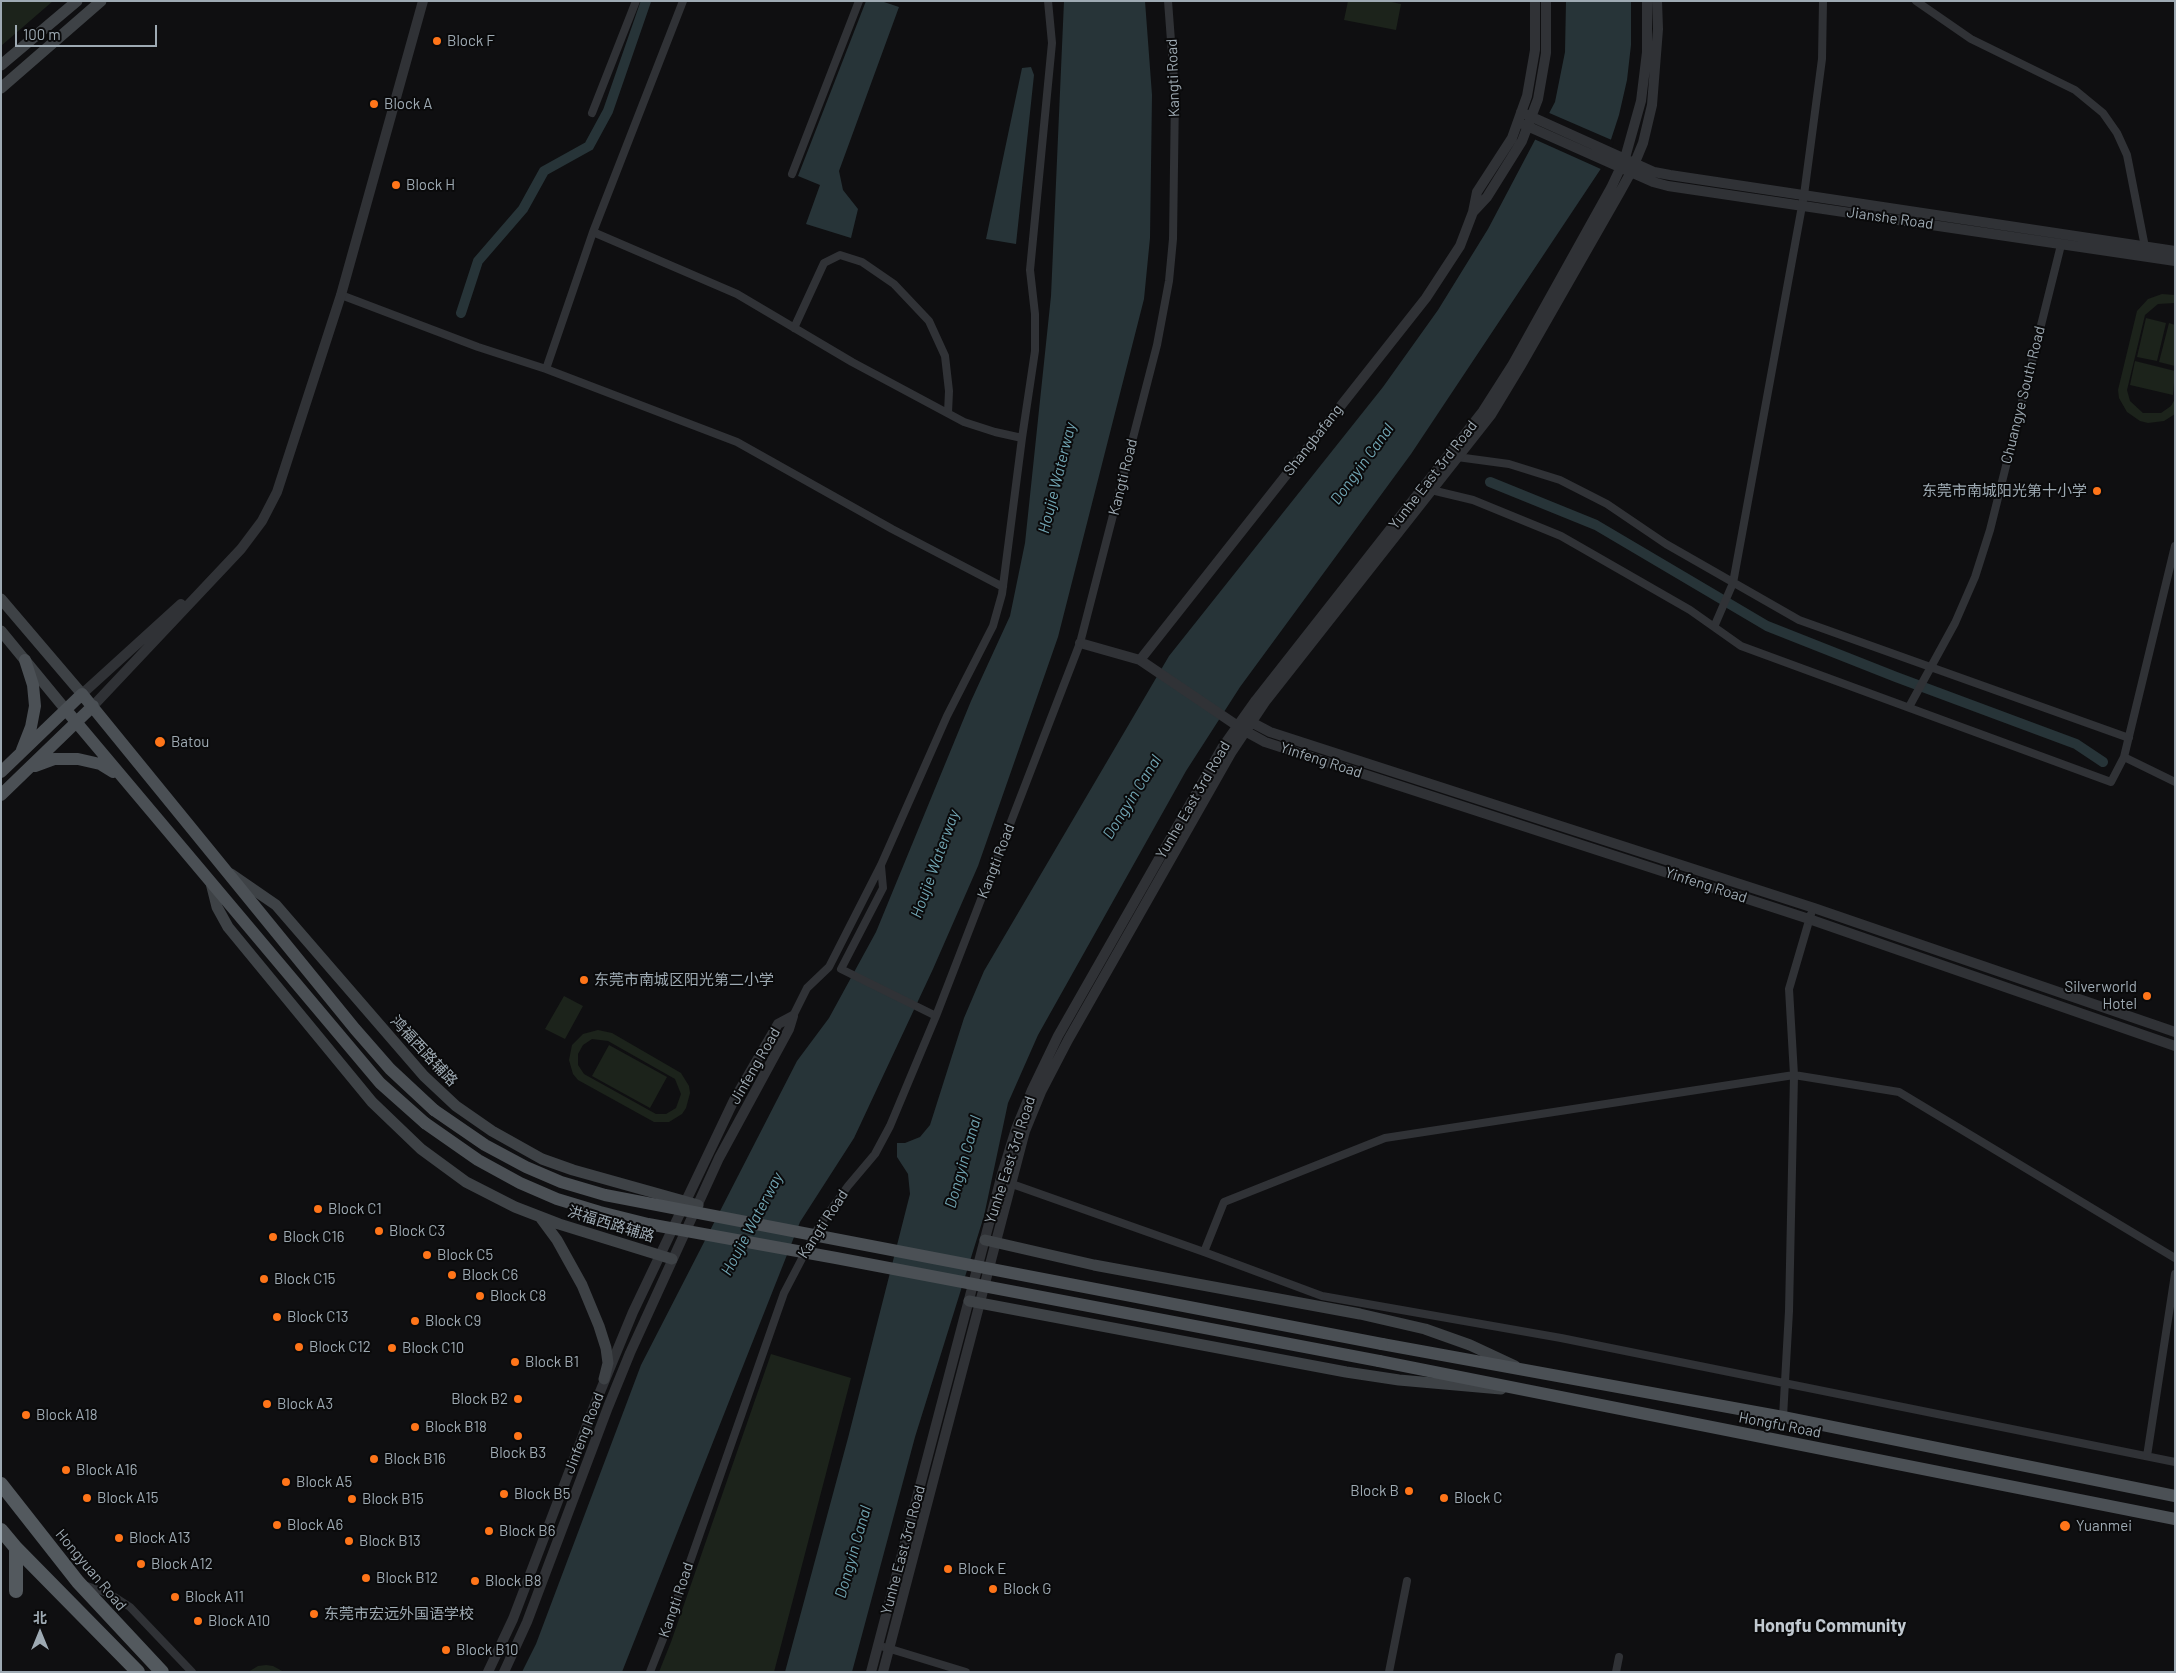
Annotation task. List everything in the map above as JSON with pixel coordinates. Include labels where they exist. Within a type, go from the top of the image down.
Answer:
[{"type":"highway","name":"Hongyuan Road","points":[[1,1484],[78,1582],[162,1672]]},
{"type":"highway","points":[[1,1530],[16,1548],[138,1672]]},
{"type":"highway","points":[[16,1548],[16,1591]]},
{"type":"main road","points":[[1,65],[77,1]]},
{"type":"main road","points":[[1,88],[101,1]]},
{"type":"main road","points":[[1,598],[82,694],[1,772]]},
{"type":"main road","points":[[1,631],[66,710]]},
{"type":"main road","points":[[21,754],[31,727],[34,706],[33,685],[25,660]]},
{"type":"main road","name":"Hongfu Road","points":[[82,694],[355,1029],[390,1069],[434,1110],[485,1145],[526,1167],[561,1182],[605,1195],[1382,1344],[1783,1417],[2175,1496]]},
{"type":"main road","points":[[1,796],[93,706]]},
{"type":"main road","name":"Hongfu Road","points":[[66,710],[380,1083],[425,1123],[478,1160],[520,1183],[557,1199],[648,1224],[1379,1362],[2175,1519]]},
{"type":"main road","points":[[30,768],[54,759],[78,759],[100,764],[122,777]]},
{"type":"main road","name":"鸿福西路辅路","points":[[229,873],[276,905],[424,1076],[456,1106],[492,1131],[542,1158],[573,1170],[698,1205]]},
{"type":"main road","points":[[212,883],[217,907],[228,927],[372,1102],[421,1149],[466,1182],[515,1208],[540,1217],[557,1240],[582,1285],[599,1326],[608,1363],[604,1379]]},
{"type":"main road","name":"洪福西路辅路","points":[[540,1217],[672,1260]]},
{"type":"main road","points":[[990,1241],[1094,1265],[1360,1314],[1425,1328],[1470,1345],[1521,1369]]},
{"type":"main road","points":[[974,1302],[1382,1378],[1445,1386],[1520,1390]]},
{"type":"street","points":[[93,706],[241,550],[262,521],[277,492],[341,295],[424,1]]},
{"type":"street","points":[[592,113],[636,1]]},
{"type":"street","points":[[546,369],[593,232],[683,1]]},
{"type":"street","points":[[792,174],[859,1]]},
{"type":"street","points":[[792,1016],[808,988],[829,967],[881,865],[947,716],[993,626],[1003,586],[1035,352],[1035,314],[1030,270],[1052,43],[1048,1]]},
{"type":"street","name":"Kangti Road","points":[[650,1672],[784,1293],[819,1226],[884,1140],[936,1016],[1080,643],[1157,344],[1170,281],[1173,238],[1175,94],[1168,1]]},
{"type":"street","name":"Shangbafang","points":[[1529,121],[1535,50],[1534,1]]},
{"type":"street","name":"Shangbafang","points":[[1140,660],[1426,298],[1460,246],[1473,212],[1487,197],[1522,141],[1543,81],[1546,53],[1546,1]]},
{"type":"street","name":"Yunhe East 3rd Road","points":[[871,1672],[974,1302],[990,1241],[1002,1174],[1016,1129],[1032,1090],[1063,1028],[1222,748],[1245,726],[1427,488],[1483,411],[1513,364],[1628,165],[1642,92],[1647,43],[1647,1]]},
{"type":"street","name":"Yunhe East 3rd Road","points":[[1427,488],[1457,457],[1491,415],[1520,367],[1647,128],[1655,79],[1658,29],[1657,1]]},
{"type":"street","points":[[1714,627],[1733,583],[1803,200],[1822,59],[1823,1]]},
{"type":"street","points":[[1917,2],[1983,46],[2074,90],[2103,113],[2117,133],[2127,155],[2145,247]]},
{"type":"street","name":"Jianshe Road","points":[[1529,121],[1628,165],[1653,182],[1668,186],[1803,200],[2175,251]]},
{"type":"street","name":"Jianshe Road","points":[[1803,200],[2061,245],[2175,261]]},
{"type":"street","points":[[593,232],[737,294],[852,362],[964,422],[994,432],[1022,438]]},
{"type":"street","name":"Chuangye South Road","points":[[1909,707],[1932,667],[1963,604],[1990,530],[2061,245]]},
{"type":"street","points":[[794,328],[824,263],[840,255],[862,262],[894,284],[929,321],[945,356],[949,391],[948,413]]},
{"type":"street","points":[[341,295],[478,347],[546,369],[737,442],[892,529],[1003,586]]},
{"type":"street","points":[[1457,457],[1509,464],[1560,480],[1607,504],[1666,544],[1799,620],[2129,738]]},
{"type":"street","points":[[1427,488],[1473,500],[1561,536],[1690,610],[1741,646],[2111,782],[2124,758],[2175,546]]},
{"type":"street","points":[[82,694],[241,550]]},
{"type":"street","points":[[1080,643],[1140,660],[1245,726]]},
{"type":"street","name":"Yunhe East 3rd Road","points":[[990,1241],[1012,1184],[1025,1130],[1041,1092],[1245,726]]},
{"type":"street","name":"Yinfeng Road","points":[[1245,726],[1270,732],[1814,908],[2175,1032]]},
{"type":"street","name":"Yinfeng Road","points":[[1245,726],[1265,742],[1809,919],[2175,1046]]},
{"type":"street","points":[[2124,758],[2175,782]]},
{"type":"street","points":[[881,865],[883,888],[841,969],[936,1016]]},
{"type":"street","points":[[1783,1417],[1789,1311],[1794,1075],[1789,989],[1809,919],[1814,908]]},
{"type":"street","name":"Jinfeng Road","points":[[488,1672],[513,1619],[616,1348],[735,1098],[778,1024],[792,1016]]},
{"type":"street","name":"Jinfeng Road","points":[[504,1672],[526,1622],[608,1407],[672,1260],[747,1105],[789,1029],[792,1016]]},
{"type":"street","points":[[1204,1252],[1224,1202],[1385,1138],[1794,1075],[1899,1092],[2175,1258]]},
{"type":"street","points":[[1012,1184],[1322,1296],[1561,1338],[2175,1462]]},
{"type":"street","points":[[2147,1456],[2175,1274]]},
{"type":"street","name":"Yunhe East 3rd Road","points":[[883,1672],[974,1302]]},
{"type":"street","points":[[1389,1672],[1407,1581]]},
{"type":"street","points":[[78,1582],[110,1594],[130,1608],[192,1672]]},
{"type":"street","points":[[878,1646],[966,1672]]},
{"type":"street","points":[[1616,1672],[1618,1657]]},
{"type":"shaded area","points":[[1,1],[53,1],[1,46]]},
{"type":"shaded area","points":[[1348,1],[1387,1],[1401,4],[1396,30],[1344,20]]},
{"type":"shaded area","points":[[2162,294],[2175,295],[2175,303],[2158,304],[2145,315],[2127,390],[2130,401],[2143,413],[2161,413],[2171,406],[2175,399],[2175,414],[2164,421],[2148,423],[2140,421],[2127,412],[2119,398],[2118,390],[2137,311],[2148,299]]},
{"type":"shaded area","points":[[2146,318],[2166,323],[2157,361],[2137,357]]},
{"type":"shaded area","points":[[2169,323],[2175,325],[2175,366],[2159,362]]},
{"type":"shaded area","points":[[2135,361],[2175,371],[2173,395],[2130,385]]},
{"type":"shaded area","points":[[564,996],[583,1006],[565,1039],[545,1029]]},
{"type":"shaded area","points":[[598,1030],[612,1033],[681,1073],[689,1086],[690,1093],[686,1108],[682,1114],[669,1122],[654,1122],[578,1080],[573,1074],[569,1060],[572,1045],[583,1034]],"holes":[[[592,1039],[608,1041],[675,1079],[681,1094],[676,1108],[666,1114],[656,1114],[584,1074],[578,1065],[578,1054],[583,1045]]]},
{"type":"shaded area","points":[[609,1045],[667,1077],[650,1108],[592,1076]]},
{"type":"shaded area","points":[[771,1354],[851,1378],[774,1672],[659,1672],[671,1642]]},
{"type":"shaded area","points":[[258,1666],[273,1666],[284,1672],[248,1672]]},
{"type":"water","points":[[866,1],[881,1],[899,7],[839,171],[843,190],[858,209],[851,238],[806,224],[820,185],[798,176]]},
{"type":"water","name":"Houjie Waterway","points":[[1064,1],[1145,1],[1152,95],[1150,238],[1144,299],[1058,637],[978,866],[933,969],[854,1138],[800,1222],[622,1672],[522,1672],[536,1644],[641,1365],[797,1061],[829,1018],[876,932],[971,701],[1010,616],[1025,543],[1051,296]]},
{"type":"water","name":"Dongyin Canal","points":[[1566,1],[1631,1],[1631,45],[1627,80],[1619,115],[1602,167],[1411,454],[1240,687],[1186,771],[1038,1035],[1008,1103],[984,1216],[915,1437],[852,1672],[785,1672],[848,1438],[910,1194],[908,1174],[897,1157],[897,1143],[905,1143],[920,1137],[930,1125],[964,1018],[984,971],[1169,656],[1383,387],[1438,310],[1488,229],[1555,102],[1565,52]]},
{"type":"water","points":[[1031,67],[1034,75],[1016,244],[986,239],[1022,68]]},
{"type":"pier","points":[[1547,112],[1614,141],[1603,170],[1534,139]]},
{"type":"waterway","points":[[461,313],[478,261],[523,209],[544,171],[589,146],[608,111],[646,1]]},
{"type":"waterway","points":[[1490,482],[1596,525],[1767,626],[1896,677],[2076,744],[2103,762]]},
{"type":"place","name":"Block F","points":[[437,41]]},
{"type":"place","name":"Block A","points":[[374,104]]},
{"type":"place","name":"Block H","points":[[396,185]]},
{"type":"place","name":"东莞市南城阳光第十小学","points":[[2097,491]]},
{"type":"place","name":"Batou","points":[[160,742]]},
{"type":"place","name":"东莞市南城区阳光第二小学","points":[[584,980]]},
{"type":"place","name":"Silverworld Hotel","points":[[2147,996]]},
{"type":"place","name":"Block C1","points":[[318,1209]]},
{"type":"place","name":"Block C3","points":[[379,1231]]},
{"type":"place","name":"Block C16","points":[[273,1237]]},
{"type":"place","name":"Block C5","points":[[427,1255]]},
{"type":"place","name":"Block C6","points":[[452,1275]]},
{"type":"place","name":"Block C15","points":[[264,1279]]},
{"type":"place","name":"Block C8","points":[[480,1296]]},
{"type":"place","name":"Block C13","points":[[277,1317]]},
{"type":"place","name":"Block C9","points":[[415,1321]]},
{"type":"place","name":"Block C12","points":[[299,1347]]},
{"type":"place","name":"Block C10","points":[[392,1348]]},
{"type":"place","name":"Block B1","points":[[515,1362]]},
{"type":"place","name":"Block B2","points":[[518,1399]]},
{"type":"place","name":"Block A3","points":[[267,1404]]},
{"type":"place","name":"Block A18","points":[[26,1415]]},
{"type":"place","name":"Block B18","points":[[415,1427]]},
{"type":"place","name":"Block B3","points":[[518,1436]]},
{"type":"place","name":"Block B16","points":[[374,1459]]},
{"type":"place","name":"Block A16","points":[[66,1470]]},
{"type":"place","name":"Block A5","points":[[286,1482]]},
{"type":"place","name":"Block B","points":[[1409,1491]]},
{"type":"place","name":"Block B5","points":[[504,1494]]},
{"type":"place","name":"Block A15","points":[[87,1498]]},
{"type":"place","name":"Block C","points":[[1444,1498]]},
{"type":"place","name":"Block B15","points":[[352,1499]]},
{"type":"place","name":"Block A6","points":[[277,1525]]},
{"type":"place","name":"Yuanmei","points":[[2065,1526]]},
{"type":"place","name":"Block B6","points":[[489,1531]]},
{"type":"place","name":"Block A13","points":[[119,1538]]},
{"type":"place","name":"Block B13","points":[[349,1541]]},
{"type":"place","name":"Block A12","points":[[141,1564]]},
{"type":"place","name":"Block E","points":[[948,1569]]},
{"type":"place","name":"Block B12","points":[[366,1578]]},
{"type":"place","name":"Block B8","points":[[475,1581]]},
{"type":"place","name":"Block G","points":[[993,1589]]},
{"type":"place","name":"Block A11","points":[[175,1597]]},
{"type":"place","name":"东莞市宏远外国语学校","points":[[314,1614]]},
{"type":"place","name":"Block A10","points":[[198,1621]]},
{"type":"place","name":"Block B10","points":[[446,1650]]},
{"type":"district","name":"Hongfu Community","points":[[1830,1626]]}]
